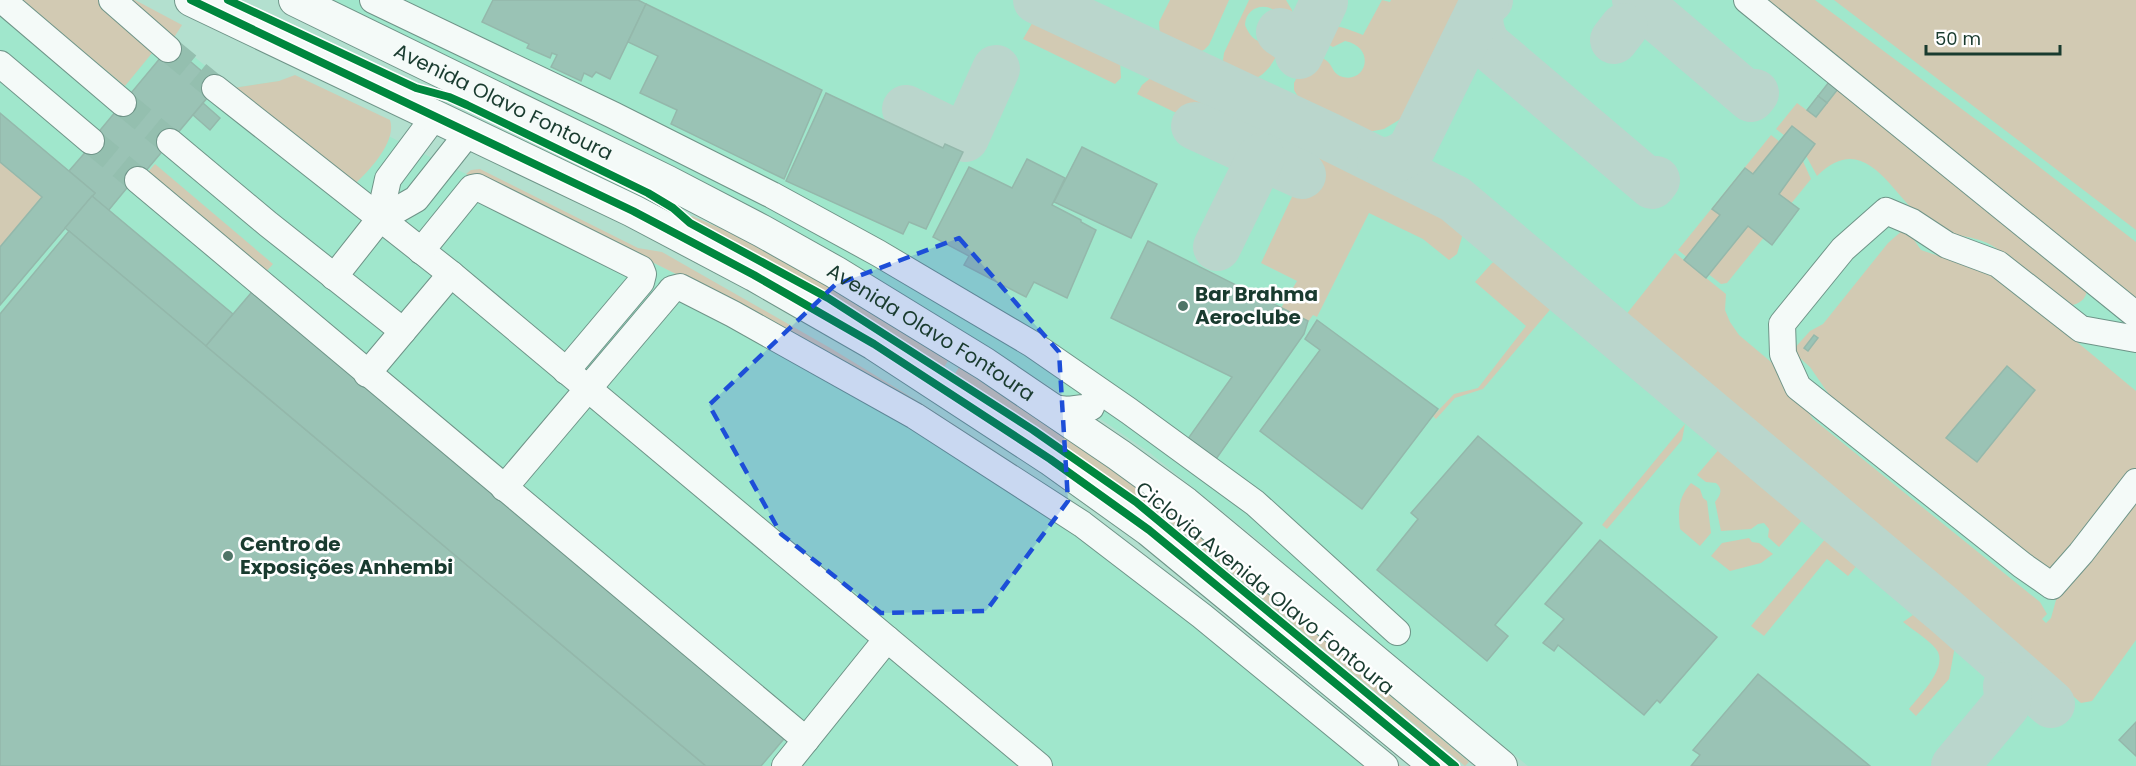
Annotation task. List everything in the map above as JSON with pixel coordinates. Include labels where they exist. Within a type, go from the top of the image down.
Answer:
[{"type":"main road","name":"Avenida Olavo Fontoura","points":[[191,0],[633,211],[754,275],[874,344],[1050,459],[1149,530],[1436,766]]},
{"type":"main road","name":"Avenida Olavo Fontoura","points":[[295,0],[668,182],[835,272],[927,328],[1051,408],[1185,503],[1501,766]]},
{"type":"main road","points":[[324,64],[344,62],[351,58],[359,40],[358,30]]},
{"type":"main road","points":[[393,96],[390,81],[392,76],[397,70],[419,60]]},
{"type":"lane","points":[[2,0],[123,103]]},
{"type":"lane","points":[[112,0],[168,49]]},
{"type":"lane","points":[[373,0],[613,115],[772,195],[878,253],[1032,344],[1255,503],[1397,632]]},
{"type":"lane","points":[[1747,0],[2136,315]]},
{"type":"lane","points":[[0,64],[91,141]]},
{"type":"lane","points":[[215,88],[379,220],[451,274],[1039,766]]},
{"type":"lane","points":[[379,220],[388,179],[435,116]]},
{"type":"lane","points":[[334,277],[379,220],[416,200],[468,132]]},
{"type":"lane","points":[[170,142],[403,331]]},
{"type":"lane","points":[[138,180],[806,740]]},
{"type":"lane","points":[[421,251],[472,188],[477,187],[641,269],[644,274],[641,282],[566,371]]},
{"type":"lane","points":[[2136,339],[2080,329],[1998,264],[1947,245],[1912,222],[1886,211],[1843,249],[1782,324],[1783,354],[1798,387],[2022,565],[2052,586],[2081,554],[2136,482]]},
{"type":"lane","points":[[367,374],[451,274]]},
{"type":"lane","points":[[504,488],[672,289],[685,289],[915,416],[1082,524],[1202,616],[1385,766]]},
{"type":"lane","points":[[1051,408],[1068,410],[1091,407],[1098,391]]},
{"type":"lane","points":[[1119,455],[1112,433],[1115,423],[1129,411]]},
{"type":"lane","points":[[785,766],[887,639]]},
{"type":"highlighted area","points":[[959,238],[1059,352],[1068,501],[986,611],[881,613],[781,534],[709,405],[835,285]]},
{"type":"shaded area","points":[[0,0],[126,0],[232,88],[280,81],[428,156],[616,244],[766,319],[830,354],[1395,766],[0,766]]},
{"type":"shaded area","points":[[21,0],[101,0],[157,47],[125,86]]},
{"type":"shaded area","points":[[126,0],[135,0],[182,25],[173,39]]},
{"type":"shaded area","points":[[326,0],[2136,0],[2136,766],[1528,766],[1150,453],[1077,403],[831,254],[630,145]]},
{"type":"shaded area","points":[[1170,0],[1229,0],[1209,45],[1204,50],[1194,53],[1160,37],[1159,22]]},
{"type":"shaded area","points":[[1249,0],[1286,0],[1294,19],[1290,27],[1282,23],[1274,10],[1268,7],[1256,8],[1250,12],[1245,25],[1253,38],[1265,42],[1275,38],[1282,43],[1274,60],[1262,75],[1250,80],[1226,69],[1223,60],[1224,53]]},
{"type":"shaded area","points":[[1382,0],[1390,2],[1391,0],[1463,0],[1412,104],[1399,120],[1384,129],[1368,132],[1303,105],[1294,90],[1294,83],[1309,54],[1327,61],[1340,76],[1358,75],[1365,64],[1361,50],[1345,41],[1333,47],[1314,37],[1319,31],[1331,26],[1363,35]]},
{"type":"shaded area","points":[[1759,0],[1815,0],[2029,159],[2136,242],[2136,306]]},
{"type":"shaded area","points":[[1834,0],[2136,0],[2136,230]]},
{"type":"shaded area","points":[[1034,20],[1120,61],[1121,78],[1115,84],[1023,39]]},
{"type":"shaded area","points":[[295,75],[390,120],[390,137],[386,146],[375,163],[355,184],[233,88],[279,81]]},
{"type":"shaded area","points":[[1153,76],[1204,100],[1195,122],[1137,94],[1142,85]]},
{"type":"shaded area","points":[[1840,87],[2087,289],[2084,298],[2070,306],[2047,291],[1984,241],[1934,228],[1914,211],[1890,183],[1864,162],[1850,159],[1834,163],[1817,176],[1803,150],[1776,129],[1797,103],[1816,117]]},
{"type":"shaded area","points":[[1771,135],[1802,159],[1811,179],[1727,283],[1721,284],[1678,250]]},
{"type":"shaded area","points":[[1314,150],[1437,208],[1464,230],[1457,254],[1449,260],[1423,239],[1369,213],[1317,317],[1313,315],[1308,322],[1281,308],[1297,281],[1261,263]]},
{"type":"shaded area","points":[[0,162],[42,197],[0,247]]},
{"type":"shaded area","points":[[155,164],[273,264],[265,273],[147,173]]},
{"type":"shaded area","points":[[480,169],[638,248],[662,252],[832,349],[924,405],[1021,468],[1139,551],[1401,766],[1395,766],[1137,554],[766,319],[616,244],[466,174],[471,170]]},
{"type":"shaded area","points":[[692,216],[750,241],[876,315],[948,361],[944,367],[829,296],[690,218]]},
{"type":"shaded area","points":[[1904,229],[1908,231],[1921,250],[1992,274],[2005,282],[2136,391],[2136,468],[2059,565],[2048,569],[1830,396],[1810,367],[1792,351],[1810,331],[1823,324],[1888,243]]},
{"type":"shaded area","points":[[1675,253],[1726,294],[1725,310],[1739,335],[1777,367],[1813,419],[2040,602],[2047,614],[2042,619],[2046,623],[2051,618],[2059,589],[2136,497],[2136,640],[2092,701],[2081,703],[1625,316]]},
{"type":"shaded area","points":[[1499,259],[1554,305],[1483,389],[1455,398],[1436,419],[1433,416],[1454,394],[1478,388],[1526,326],[1475,282],[1492,263]]},
{"type":"shaded area","points":[[959,367],[1080,447],[1169,511],[1469,762],[1465,766],[1164,517],[1076,454],[955,374]]},
{"type":"shaded area","points":[[1685,424],[1682,440],[1607,529],[1602,525]]},
{"type":"shaded area","points":[[1721,447],[1805,517],[1779,547],[1768,537],[1769,529],[1764,523],[1751,529],[1721,531],[1715,502],[1720,494],[1720,488],[1716,483],[1706,482],[1697,475]]},
{"type":"shaded area","points":[[1691,483],[1700,489],[1703,498],[1707,501],[1711,533],[1700,546],[1680,529],[1680,505]]},
{"type":"shaded area","points":[[1827,537],[1859,563],[1848,576],[1827,559],[1764,636],[1751,626]]},
{"type":"shaded area","points":[[1749,538],[1773,554],[1761,563],[1730,571],[1711,556],[1722,543]]},
{"type":"shaded area","points":[[1913,615],[1923,617],[1955,646],[1949,679],[1916,716],[1909,709],[1932,680],[1939,664],[1939,656],[1929,642],[1903,622]]},
{"type":"building","points":[[493,0],[638,0],[646,4],[610,79],[596,72],[592,77],[584,73],[581,81],[551,67],[557,55],[552,53],[550,58],[527,48],[529,44],[482,22]]},
{"type":"building","points":[[646,4],[822,90],[784,179],[671,124],[677,110],[640,93],[658,56],[628,42]]},
{"type":"building","points":[[171,45],[218,85],[134,185],[131,183],[108,211],[92,196],[95,193],[69,171]]},
{"type":"building","points":[[1829,82],[1838,89],[1827,103],[1818,96]]},
{"type":"building","points":[[826,93],[943,148],[945,144],[963,152],[926,229],[909,222],[903,234],[786,181]]},
{"type":"building","points":[[1818,96],[1827,103],[1816,117],[1807,110]]},
{"type":"building","points":[[203,103],[220,118],[210,130],[193,115]]},
{"type":"building","points":[[0,113],[95,193],[0,305],[0,247],[42,197],[0,162]]},
{"type":"building","points":[[1792,126],[1815,144],[1779,194],[1799,209],[1772,245],[1748,226],[1706,278],[1684,260],[1720,215],[1712,209],[1745,168],[1753,174]]},
{"type":"building","points":[[1082,147],[1157,184],[1131,238],[1054,202]]},
{"type":"building","points":[[1027,159],[1065,178],[1052,205],[1096,230],[1067,298],[1034,282],[1026,297],[964,265],[969,256],[933,237],[969,167],[1012,188]]},
{"type":"building","points":[[92,196],[233,314],[206,346],[65,228]]},
{"type":"building","name":"Centro de Exposições Anhembi","points":[[69,231],[706,766],[0,766],[0,314]]},
{"type":"building","points":[[1148,241],[1308,321],[1304,334],[1214,462],[1187,440],[1232,377],[1111,318]]},
{"type":"building","points":[[256,287],[788,734],[761,766],[706,766],[206,346]]},
{"type":"building","points":[[1317,320],[1438,409],[1362,509],[1260,431],[1320,350],[1305,339]]},
{"type":"building","points":[[1814,335],[1818,338],[1808,351],[1804,348]]},
{"type":"building","points":[[2007,366],[2035,390],[1977,462],[1946,438]]},
{"type":"building","points":[[1478,436],[1582,523],[1495,625],[1508,636],[1487,661],[1377,570],[1418,519],[1411,513]]},
{"type":"building","points":[[1600,540],[1717,637],[1660,703],[1657,700],[1644,715],[1558,645],[1554,651],[1543,643],[1564,619],[1545,604]]},
{"type":"building","points":[[1758,674],[1870,766],[1691,766],[1700,755],[1693,750]]},
{"type":"building","points":[[2136,722],[2136,756],[2119,740]]},
{"type":"taxiway","points":[[1037,0],[1330,137],[1455,199],[1943,609],[2051,704]]},
{"type":"taxiway","points":[[1381,162],[1401,156],[1412,148],[1485,0]]},
{"type":"taxiway","points":[[1489,0],[1481,10],[1479,21],[1487,45],[1652,185],[1656,180]]},
{"type":"taxiway","points":[[1636,0],[1751,98],[1755,93]]},
{"type":"taxiway","points":[[1280,32],[1295,42],[1299,55],[1324,2]]},
{"type":"taxiway","points":[[1614,40],[1624,27]]},
{"type":"taxiway","points":[[906,109],[965,138],[996,69]]},
{"type":"taxiway","points":[[1195,126],[1302,175]]},
{"type":"taxiway","points":[[1217,247],[1261,157]]},
{"type":"taxiway","points":[[1955,766],[2006,705],[2007,686]]},
{"type":"tunnel","points":[[168,49],[215,88]]},
{"type":"tunnel","points":[[123,103],[170,142]]},
{"type":"tunnel","points":[[91,141],[138,180]]},
{"type":"cycle path","points":[[191,0],[633,211],[754,275],[874,344],[1050,459],[1149,530],[1436,766]]},
{"type":"cycle path","name":"Ciclovia Avenida Olavo Fontoura","points":[[228,0],[416,88],[449,97],[467,105],[648,193],[673,208],[690,223],[828,298],[1033,430],[1136,502],[1455,766]]},
{"type":"place","name":"Bar Brahma Aeroclube","points":[[1183,306]]},
{"type":"place","name":"Centro de Exposições Anhembi","points":[[228,556]]}]
